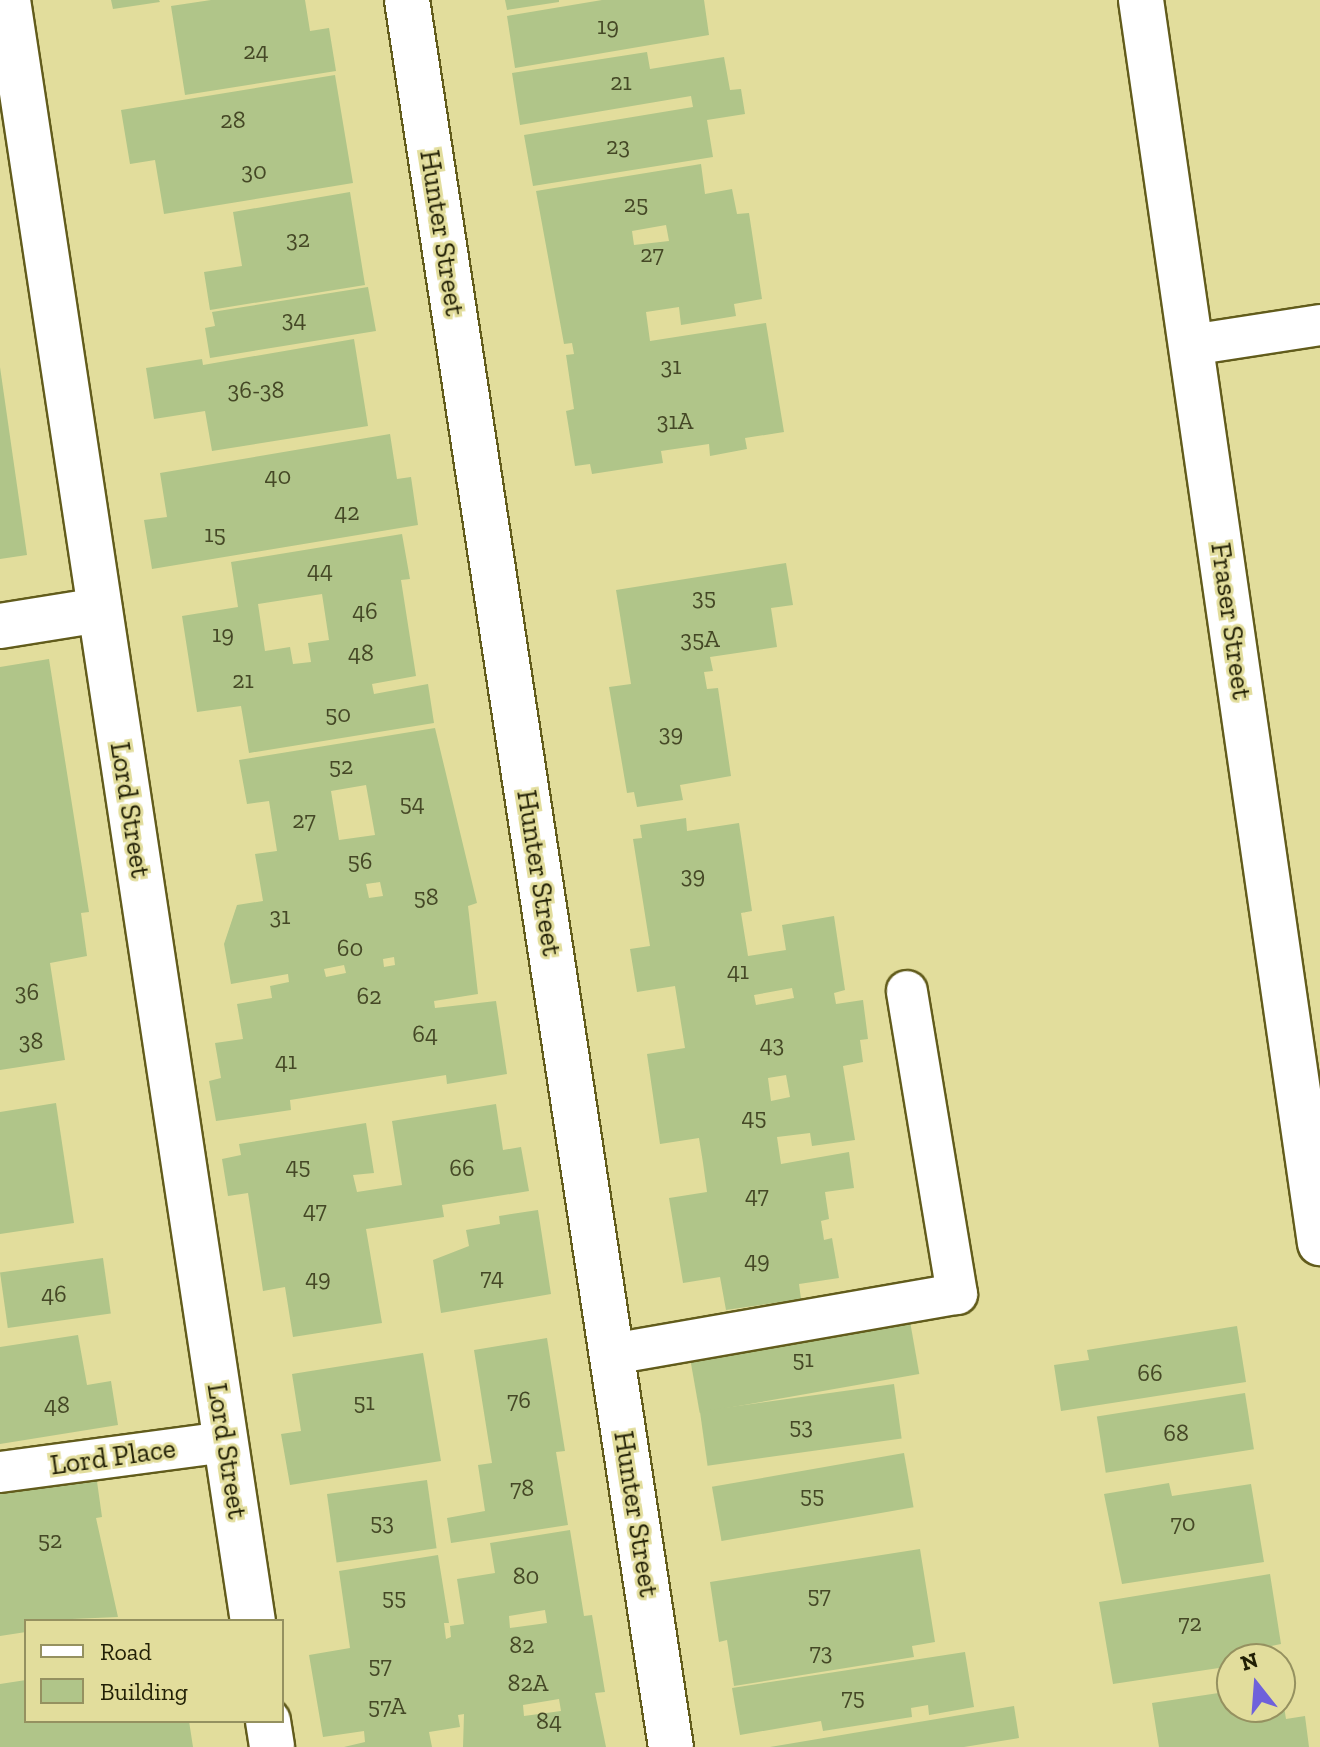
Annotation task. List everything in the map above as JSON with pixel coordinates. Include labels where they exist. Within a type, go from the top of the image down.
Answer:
[{"type":"street","name":"Lord Street","points":[[8,0],[253,1619]]},
{"type":"street","name":"Hunter Street","points":[[407,0],[671,1747]]},
{"type":"street","name":"Fraser Street","points":[[1141,0],[1320,1243]]},
{"type":"street","points":[[0,626],[100,610]]},
{"type":"street","points":[[268,1723],[272,1747]]},
{"type":"lane","points":[[1191,345],[1320,325]]},
{"type":"lane","points":[[612,1354],[957,1294],[907,991]]},
{"type":"lane","name":"Lord Place","points":[[0,1472],[226,1442]]},
{"type":"building","points":[[111,0],[159,0],[160,2],[113,9]]},
{"type":"building","points":[[211,0],[305,0],[310,31],[329,28],[336,71],[185,95],[171,6]]},
{"type":"building","points":[[505,0],[559,0],[559,2],[507,10]]},
{"type":"building","points":[[602,0],[704,0],[709,35],[515,68],[507,16]]},
{"type":"building","points":[[647,52],[650,69],[724,57],[730,90],[741,89],[745,114],[707,120],[713,157],[533,186],[524,135],[693,107],[691,96],[520,125],[512,73]]},
{"type":"building","points":[[335,75],[353,183],[164,214],[155,160],[130,164],[121,110]]},
{"type":"building","points":[[701,164],[705,194],[732,189],[737,214],[749,213],[762,299],[734,304],[736,316],[681,325],[679,307],[646,312],[650,341],[766,323],[784,432],[745,438],[747,449],[710,456],[709,444],[661,451],[663,463],[592,474],[590,464],[575,466],[566,411],[574,409],[566,355],[574,354],[572,343],[564,344],[536,191]],"holes":[[[666,225],[669,241],[634,245],[632,231]]]},
{"type":"building","points":[[350,192],[365,285],[210,310],[204,272],[242,266],[233,212]]},
{"type":"building","points":[[368,287],[376,331],[210,358],[205,328],[215,326],[212,312]]},
{"type":"building","points":[[354,339],[368,426],[212,451],[205,411],[154,419],[146,368],[202,359],[203,365]]},
{"type":"building","points":[[0,367],[27,555],[0,559]]},
{"type":"building","points":[[390,434],[397,479],[411,477],[418,525],[152,569],[144,520],[167,517],[160,473]]},
{"type":"building","points":[[402,534],[410,579],[401,580],[416,676],[372,684],[374,694],[428,684],[434,723],[249,753],[241,706],[197,712],[182,616],[238,607],[231,562]],"holes":[[[322,594],[329,640],[308,643],[311,662],[293,664],[290,647],[265,651],[258,604]]]},
{"type":"building","points":[[786,563],[793,605],[771,608],[777,647],[710,657],[713,671],[704,672],[707,689],[718,688],[731,776],[680,785],[683,800],[637,807],[634,792],[627,793],[609,687],[631,684],[616,590]]},
{"type":"building","points":[[49,659],[89,912],[81,913],[87,956],[50,963],[65,1060],[0,1070],[0,667]]},
{"type":"building","points":[[435,728],[477,903],[468,906],[478,994],[434,1001],[435,1008],[496,1001],[507,1074],[447,1084],[446,1075],[290,1100],[291,1110],[216,1121],[209,1081],[221,1078],[215,1043],[243,1039],[237,1004],[272,998],[270,986],[289,982],[288,974],[231,984],[224,944],[237,905],[263,901],[255,854],[277,851],[269,801],[247,804],[239,760]],"holes":[[[366,785],[375,835],[339,840],[331,791]],[[380,882],[383,896],[369,898],[366,884]],[[394,957],[395,965],[384,967],[383,959]],[[344,965],[346,973],[326,977],[324,969]]]},
{"type":"building","points":[[686,818],[687,831],[739,823],[752,911],[741,913],[748,956],[786,950],[782,925],[834,916],[845,990],[834,993],[836,1004],[863,1000],[868,1039],[860,1040],[863,1062],[843,1066],[855,1140],[812,1146],[810,1133],[777,1137],[781,1164],[849,1152],[854,1188],[825,1192],[829,1219],[821,1221],[824,1240],[832,1238],[839,1278],[799,1284],[801,1299],[726,1310],[720,1277],[683,1283],[669,1198],[707,1192],[699,1138],[660,1144],[647,1054],[685,1048],[675,986],[637,992],[630,949],[650,946],[633,839],[642,838],[640,825]],"holes":[[[792,988],[794,998],[756,1005],[754,995]],[[786,1075],[790,1097],[771,1101],[768,1078]]]},
{"type":"building","points":[[56,1103],[74,1223],[0,1234],[0,1112]]},
{"type":"building","points":[[496,1104],[503,1150],[521,1147],[529,1191],[442,1205],[444,1217],[366,1229],[382,1323],[293,1337],[285,1287],[263,1291],[248,1193],[228,1196],[222,1159],[241,1155],[239,1144],[366,1123],[374,1173],[353,1175],[357,1192],[402,1185],[392,1121]]},
{"type":"building","points":[[538,1210],[551,1294],[441,1313],[433,1260],[469,1246],[466,1230],[500,1224],[499,1216]]},
{"type":"building","points":[[103,1258],[111,1313],[8,1328],[0,1272]]},
{"type":"building","points":[[908,1310],[919,1374],[700,1413],[688,1349]]},
{"type":"building","points":[[1237,1326],[1246,1382],[1061,1411],[1054,1365],[1089,1360],[1087,1350]]},
{"type":"building","points":[[78,1335],[87,1385],[111,1381],[118,1425],[0,1444],[0,1347]]},
{"type":"building","points":[[547,1338],[565,1451],[556,1452],[568,1525],[451,1543],[447,1518],[485,1511],[478,1465],[492,1463],[474,1350]]},
{"type":"building","points":[[423,1353],[441,1461],[290,1485],[281,1434],[301,1431],[292,1374]]},
{"type":"building","points":[[894,1384],[902,1438],[708,1466],[700,1411]]},
{"type":"building","points":[[1245,1393],[1254,1449],[1106,1473],[1097,1416]]},
{"type":"building","points":[[904,1453],[914,1507],[722,1541],[712,1487]]},
{"type":"building","points":[[94,1460],[102,1517],[96,1518],[118,1617],[24,1619],[24,1632],[0,1636],[0,1475]]},
{"type":"building","points":[[427,1480],[437,1548],[337,1562],[327,1494]]},
{"type":"building","points":[[1169,1483],[1172,1496],[1251,1484],[1264,1562],[1122,1584],[1104,1494]]},
{"type":"building","points":[[570,1530],[584,1616],[592,1615],[605,1692],[595,1693],[606,1747],[463,1747],[464,1714],[458,1715],[460,1727],[429,1732],[432,1747],[344,1747],[365,1742],[364,1731],[323,1737],[309,1655],[350,1648],[339,1571],[438,1555],[449,1623],[444,1623],[446,1639],[451,1637],[450,1626],[464,1624],[457,1579],[495,1573],[490,1543]],"holes":[[[545,1610],[547,1623],[510,1628],[509,1616]],[[559,1699],[561,1711],[524,1716],[523,1705]]]},
{"type":"building","points":[[920,1549],[935,1642],[912,1646],[914,1657],[734,1686],[727,1640],[719,1642],[710,1582]]},
{"type":"building","points":[[1270,1574],[1281,1643],[1216,1643],[1216,1668],[1113,1684],[1099,1602]]},
{"type":"building","points":[[965,1652],[974,1707],[929,1715],[928,1705],[911,1708],[912,1717],[823,1731],[821,1721],[740,1735],[732,1688]]},
{"type":"building","points":[[24,1680],[24,1723],[189,1723],[193,1747],[0,1747],[0,1684]]},
{"type":"building","points":[[1216,1693],[1216,1723],[1296,1723],[1296,1717],[1305,1716],[1309,1747],[1159,1747],[1152,1703]]},
{"type":"building","points":[[1014,1706],[1019,1738],[964,1747],[770,1747]]}]
